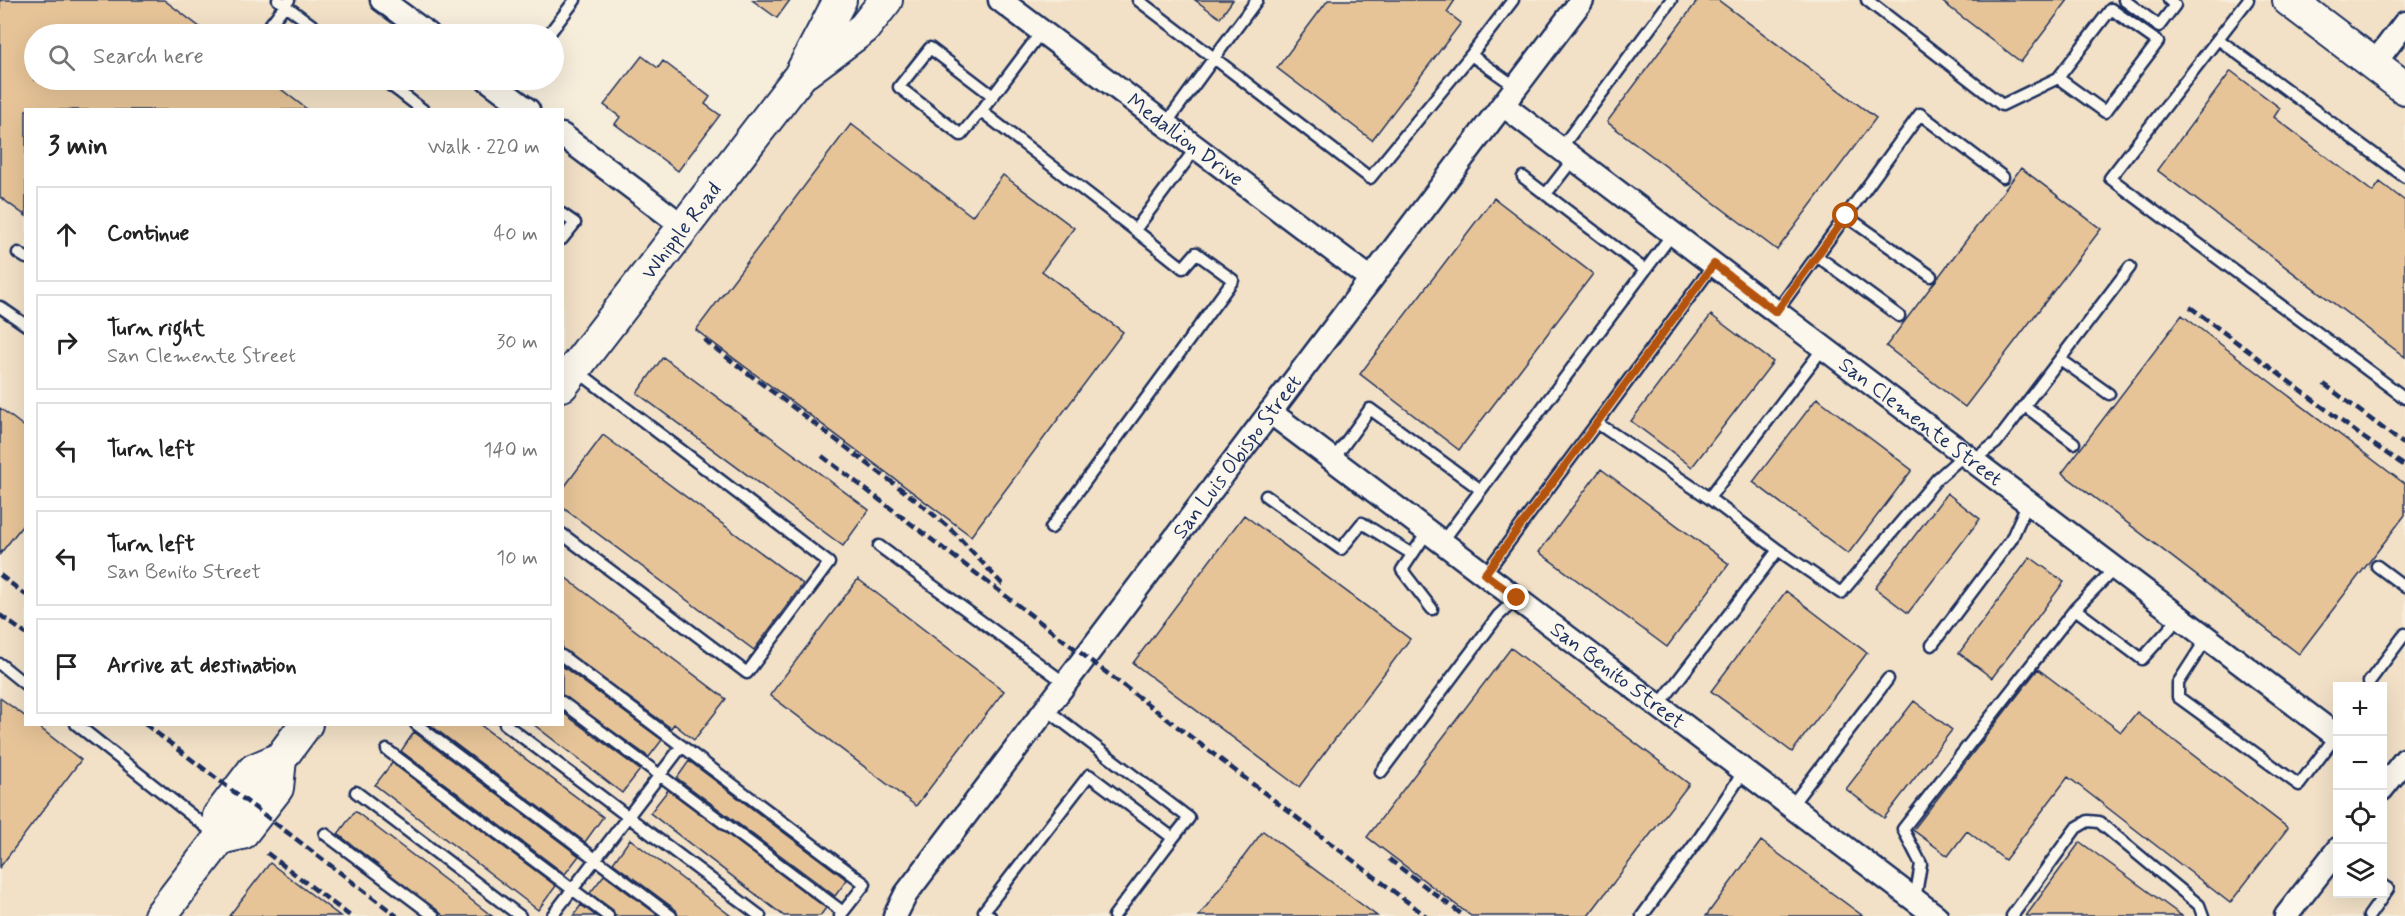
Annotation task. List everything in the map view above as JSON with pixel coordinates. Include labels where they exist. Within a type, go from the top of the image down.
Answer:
[{"type":"main road","name":"Whipple Road","points":[[569,377],[800,76],[840,0]]},
{"type":"main road","name":"Whipple Road","points":[[800,76],[864,28],[886,0]]},
{"type":"main road","points":[[2289,0],[2405,88]]},
{"type":"main road","points":[[160,916],[220,838],[219,816],[254,770],[280,759],[305,726]]},
{"type":"street","points":[[382,0],[414,24]]},
{"type":"street","name":"Medallion Drive","points":[[1000,0],[1371,279]]},
{"type":"street","name":"San Luis Obispo Street","points":[[895,916],[906,894],[1582,0]]},
{"type":"street","points":[[2374,64],[2405,23]]},
{"type":"street","points":[[506,90],[526,108]]},
{"type":"street","name":"San Clemente Street","points":[[1510,96],[1567,153],[2333,733]]},
{"type":"street","points":[[564,137],[683,226]]},
{"type":"street","name":"San Benito Street","points":[[1270,412],[1791,806],[1915,906],[1936,916]]},
{"type":"street","points":[[2286,916],[2333,856]]},
{"type":"lane","points":[[557,24],[575,0]]},
{"type":"lane","points":[[1138,0],[1370,178],[1513,0]]},
{"type":"lane","points":[[1165,124],[1257,0]]},
{"type":"lane","points":[[1546,194],[1567,153],[1671,0]]},
{"type":"lane","points":[[1867,0],[2002,105],[2058,78],[2111,9],[2158,42],[2105,112],[2058,78]]},
{"type":"lane","points":[[2124,0],[2159,26],[2175,4],[2169,0]]},
{"type":"lane","points":[[2248,0],[2110,178],[2405,398]]},
{"type":"lane","points":[[270,24],[284,2],[312,24]]},
{"type":"lane","points":[[993,96],[930,48],[899,87],[961,135],[993,96],[1042,31]]},
{"type":"lane","points":[[2218,39],[2405,177]]},
{"type":"lane","points":[[1471,55],[1510,96]]},
{"type":"lane","points":[[397,90],[420,108]]},
{"type":"lane","points":[[981,111],[1184,268],[1196,253],[1233,280],[1051,528]]},
{"type":"lane","points":[[1776,312],[1920,114],[2003,177]]},
{"type":"lane","points":[[1135,230],[1196,148]]},
{"type":"lane","points":[[1522,177],[1645,270]]},
{"type":"lane","points":[[564,215],[575,223],[564,237]]},
{"type":"lane","points":[[1846,216],[1931,276]]},
{"type":"lane","points":[[1432,609],[1402,570],[1412,554],[1435,537],[1482,490],[1673,233]]},
{"type":"lane","points":[[1817,256],[1899,316]]},
{"type":"lane","points":[[1485,574],[1714,264]]},
{"type":"lane","points":[[1598,423],[1709,498],[1778,550],[1841,593],[1937,479],[1969,457],[1996,443],[2130,267]]},
{"type":"lane","points":[[0,307],[24,324]]},
{"type":"lane","points":[[1709,498],[1824,347]]},
{"type":"lane","points":[[2060,359],[2109,394]]},
{"type":"lane","points":[[564,536],[747,673],[830,563],[569,377]]},
{"type":"lane","points":[[2025,406],[2074,443]]},
{"type":"lane","points":[[1333,460],[1370,409],[1482,490]]},
{"type":"lane","points":[[1266,495],[1341,549],[1362,523],[1412,554]]},
{"type":"lane","points":[[1932,645],[2011,540],[2028,502]]},
{"type":"lane","points":[[879,546],[1065,683]]},
{"type":"lane","points":[[1659,705],[1778,550]]},
{"type":"lane","points":[[2377,566],[2405,586]]},
{"type":"lane","points":[[1915,906],[1921,864],[1903,829],[2074,609],[2115,568]]},
{"type":"lane","points":[[1381,772],[1498,616],[1517,598]]},
{"type":"lane","points":[[2074,609],[2142,659],[2180,617]]},
{"type":"lane","points":[[2369,682],[2401,648],[2405,634]]},
{"type":"lane","points":[[2207,638],[2178,683],[2178,697],[2299,785],[2333,741]]},
{"type":"lane","points":[[564,658],[865,884],[842,914],[564,704]]},
{"type":"lane","points":[[0,664],[24,683]]},
{"type":"lane","points":[[1791,806],[1888,679]]},
{"type":"lane","points":[[1046,709],[1189,818],[1114,916]]},
{"type":"lane","points":[[79,726],[220,838]]},
{"type":"lane","points":[[419,726],[671,916]]},
{"type":"lane","points":[[508,726],[760,916]]},
{"type":"lane","points":[[552,916],[682,746]]},
{"type":"lane","points":[[387,750],[608,916]]},
{"type":"lane","points":[[1642,916],[1700,837],[1744,771]]},
{"type":"lane","points":[[990,916],[984,911],[1089,774],[1173,838]]},
{"type":"lane","points":[[356,792],[520,916]]},
{"type":"lane","points":[[2012,916],[2076,828],[2088,821],[2099,822],[2199,905],[2203,916]]},
{"type":"lane","points":[[325,834],[434,916]]},
{"type":"lane","points":[[2369,916],[2382,898]]},
{"type":"shaded area","points":[[0,0],[382,0],[414,24],[24,24],[24,90],[502,90],[527,108],[24,108],[24,726],[564,726],[564,136],[683,225],[886,0],[2405,0],[2405,916],[0,916]]},
{"type":"building","points":[[0,0],[164,0],[196,24],[24,24],[24,90],[282,90],[305,108],[24,108],[24,215],[0,197]]},
{"type":"building","points":[[752,0],[790,0],[777,18]]},
{"type":"building","points":[[1195,0],[1233,0],[1220,18]]},
{"type":"building","points":[[1328,0],[1455,0],[1447,12],[1461,23],[1372,140],[1277,68]]},
{"type":"building","points":[[1698,0],[1718,0],[1876,118],[1777,250],[1607,122]]},
{"type":"building","points":[[1940,0],[2068,0],[2021,62]]},
{"type":"building","points":[[642,56],[658,68],[663,61],[710,97],[705,104],[720,115],[678,171],[615,124],[620,117],[604,105]]},
{"type":"building","points":[[2231,71],[2280,108],[2274,117],[2373,192],[2380,182],[2405,201],[2405,357],[2157,170]]},
{"type":"building","points":[[851,124],[972,216],[1003,175],[1074,228],[1042,271],[1123,332],[971,536],[696,330]]},
{"type":"building","points":[[2021,168],[2101,229],[1965,407],[1886,346]]},
{"type":"building","points":[[1494,198],[1593,274],[1459,450],[1360,374]]},
{"type":"building","points":[[1711,315],[1773,362],[1692,467],[1631,421]]},
{"type":"building","points":[[2182,315],[2405,484],[2405,515],[2299,654],[2062,473]]},
{"type":"building","points":[[663,357],[869,510],[843,546],[637,393]]},
{"type":"building","points":[[1817,398],[1912,470],[1848,554],[1753,482]]},
{"type":"building","points":[[0,408],[24,426],[24,524],[0,554]]},
{"type":"building","points":[[603,435],[803,584],[754,650],[564,508],[564,487]]},
{"type":"building","points":[[1601,469],[1729,564],[1667,647],[1539,552]]},
{"type":"building","points":[[1947,493],[1980,519],[1908,613],[1875,588]]},
{"type":"building","points":[[1244,515],[1410,639],[1299,787],[1133,663]]},
{"type":"building","points":[[2030,557],[2064,582],[1992,678],[1959,653]]},
{"type":"building","points":[[564,577],[726,699],[694,740],[674,724],[671,728],[564,650]]},
{"type":"building","points":[[858,579],[1004,691],[916,806],[770,695]]},
{"type":"building","points":[[1786,591],[1867,653],[1792,752],[1711,691]]},
{"type":"building","points":[[1511,648],[1689,784],[1588,916],[1471,916],[1367,837]]},
{"type":"building","points":[[564,667],[662,740],[649,757],[564,696]]},
{"type":"building","points":[[2038,669],[2121,732],[2137,712],[2288,828],[2230,903],[2068,777],[2005,860],[1967,831],[1948,856],[1913,830]]},
{"type":"building","points":[[0,698],[24,716],[24,726],[38,726],[81,760],[0,867]]},
{"type":"building","points":[[1914,701],[1952,730],[1884,818],[1846,789]]},
{"type":"building","points":[[564,713],[640,770],[622,793],[536,726],[564,726]]},
{"type":"building","points":[[432,726],[482,726],[603,817],[585,842]]},
{"type":"building","points":[[414,732],[579,856],[565,874],[401,751]]},
{"type":"building","points":[[689,761],[847,880],[835,896],[677,778]]},
{"type":"building","points":[[392,763],[556,886],[538,910],[375,785]]},
{"type":"building","points":[[668,790],[826,908],[820,916],[784,916],[650,813]]},
{"type":"building","points":[[355,811],[492,916],[444,916],[338,834]]},
{"type":"building","points":[[1263,831],[1377,916],[1199,916]]},
{"type":"building","points":[[630,839],[731,916],[678,916],[676,910],[613,863]]},
{"type":"building","points":[[1761,841],[1863,916],[1706,916]]},
{"type":"building","points":[[2080,842],[2182,916],[2026,916]]},
{"type":"building","points":[[270,863],[340,916],[229,916]]},
{"type":"building","points":[[604,875],[659,916],[615,916],[613,910],[590,893]]},
{"type":"building","points":[[581,905],[596,916],[573,916]]},
{"type":"railway","points":[[2190,307],[2364,438],[2405,466]]},
{"type":"railway","points":[[704,340],[917,501],[953,531],[1005,587]]},
{"type":"railway","points":[[2324,384],[2405,445]]},
{"type":"railway","points":[[822,456],[1426,916]]},
{"type":"railway","points":[[0,575],[24,593]]},
{"type":"railway","points":[[0,615],[24,633]]},
{"type":"railway","points":[[148,726],[397,916]]},
{"type":"railway","points":[[267,853],[350,916]]},
{"type":"railway","points":[[1389,859],[1464,916]]},
{"type":"route","points":[[1517,598],[1485,574],[1714,264],[1776,312],[1846,216]]}]
